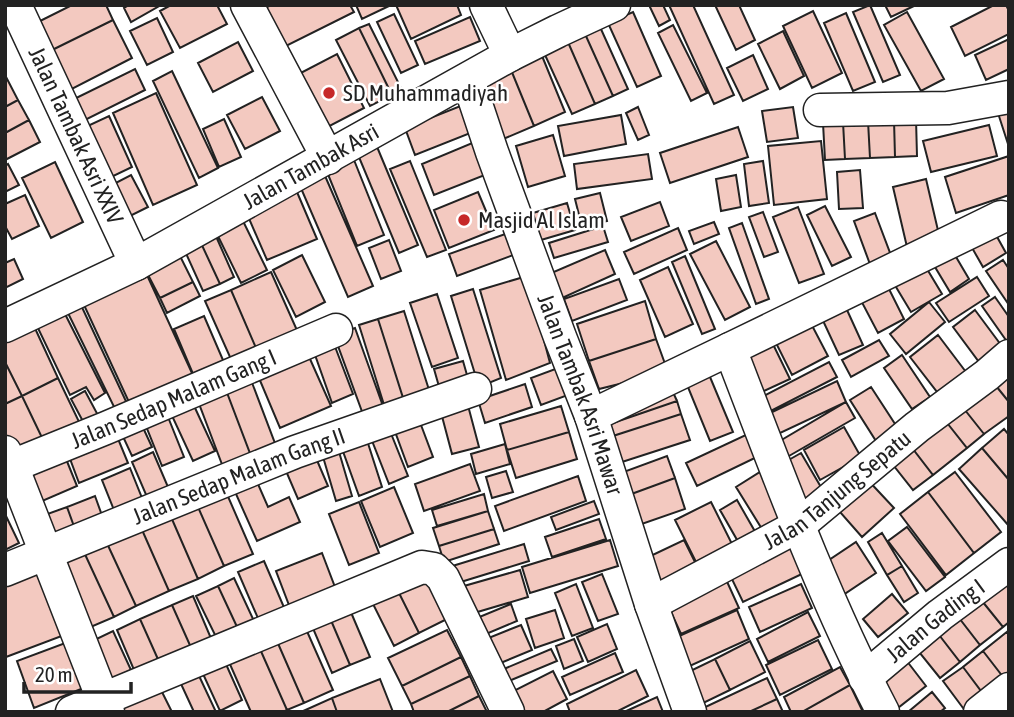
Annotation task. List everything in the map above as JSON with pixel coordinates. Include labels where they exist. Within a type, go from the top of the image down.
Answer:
[{"type":"street","name":"Jalan Tambak Asri XXIV","points":[[15,5],[136,264]]},
{"type":"street","points":[[247,5],[328,158]]},
{"type":"street","points":[[486,5],[510,55]]},
{"type":"street","name":"Jalan Tambak Asri","points":[[5,326],[136,264],[510,55],[614,5]]},
{"type":"street","name":"Jalan Tambak Asri Mawar","points":[[468,79],[496,164],[592,416],[651,604],[690,712]]},
{"type":"street","points":[[820,110],[948,108],[1009,97]]},
{"type":"street","points":[[592,416],[1001,217]]},
{"type":"street","name":"Jalan Sedap Malam Gang I","points":[[9,459],[106,428],[336,330]]},
{"type":"street","points":[[730,349],[798,526],[865,678],[883,712]]},
{"type":"street","name":"Jalan Tanjung Sepatu","points":[[651,604],[798,526],[917,427],[988,375],[1009,356]]},
{"type":"street","name":"Jalan Sedap Malam Gang II","points":[[5,570],[295,452],[475,389]]},
{"type":"street","points":[[9,459],[106,705]]},
{"type":"street","name":"Jalan Gading I","points":[[865,678],[940,615],[1009,564]]},
{"type":"street","points":[[72,712],[106,705],[422,567],[434,569],[443,578],[508,712]]},
{"type":"street","points":[[980,712],[1009,689]]},
{"type":"building","points":[[72,5],[106,5],[113,20],[44,54],[30,26]]},
{"type":"building","points":[[129,5],[161,5],[131,22],[124,8]]},
{"type":"building","points":[[171,5],[217,5],[227,24],[180,48],[160,11]]},
{"type":"building","points":[[271,5],[350,5],[354,12],[280,49],[261,10]]},
{"type":"building","points":[[356,5],[391,5],[362,19]]},
{"type":"building","points":[[396,5],[457,5],[461,15],[411,39]]},
{"type":"building","points":[[649,5],[663,5],[670,20],[659,26]]},
{"type":"building","points":[[669,5],[693,5],[734,95],[714,104]]},
{"type":"building","points":[[715,5],[739,5],[755,40],[736,50]]},
{"type":"building","points":[[870,5],[900,75],[883,82],[853,12]]},
{"type":"building","points":[[885,5],[916,5],[891,17]]},
{"type":"building","points":[[994,5],[1006,5],[1009,11],[1009,34],[965,56],[951,27]]},
{"type":"building","points":[[813,11],[842,73],[812,88],[783,26]]},
{"type":"building","points":[[633,12],[661,76],[637,87],[608,23]]},
{"type":"building","points":[[907,12],[944,79],[921,91],[884,25]]},
{"type":"building","points":[[846,13],[875,82],[853,91],[824,23]]},
{"type":"building","points":[[394,14],[418,65],[401,73],[377,22]]},
{"type":"building","points":[[470,17],[480,41],[425,64],[415,41]]},
{"type":"building","points":[[157,18],[173,52],[147,65],[130,31]]},
{"type":"building","points":[[596,18],[628,89],[613,96],[581,25]]},
{"type":"building","points":[[113,20],[132,58],[64,93],[44,54]]},
{"type":"building","points":[[369,24],[402,90],[392,95],[359,28]]},
{"type":"building","points":[[581,25],[613,96],[595,104],[564,33]]},
{"type":"building","points":[[673,25],[707,93],[691,101],[658,33]]},
{"type":"building","points":[[359,28],[392,95],[370,106],[336,40]]},
{"type":"building","points":[[783,31],[804,76],[780,89],[758,44]]},
{"type":"building","points":[[564,33],[595,104],[572,114],[540,44]]},
{"type":"building","points":[[1009,39],[1009,69],[986,80],[975,55]]},
{"type":"building","points":[[238,42],[253,71],[213,92],[198,63]]},
{"type":"building","points":[[540,51],[565,112],[534,126],[509,65]]},
{"type":"building","name":"SD Muhammadiyah","points":[[337,54],[364,108],[320,131],[293,77]]},
{"type":"building","points":[[753,55],[768,89],[743,101],[727,68]]},
{"type":"building","points":[[509,65],[534,126],[501,140],[476,78]]},
{"type":"building","points":[[135,69],[145,90],[77,124],[66,103]]},
{"type":"building","points":[[172,71],[218,168],[199,178],[153,81]]},
{"type":"building","points":[[5,75],[18,100],[5,107]]},
{"type":"building","points":[[156,93],[197,185],[153,205],[113,113]]},
{"type":"building","points":[[262,97],[280,131],[245,149],[227,115]]},
{"type":"building","points":[[18,100],[29,120],[5,133],[5,107]]},
{"type":"building","points":[[463,105],[473,132],[415,155],[405,128]]},
{"type":"building","points":[[1009,106],[1008,144],[997,110]]},
{"type":"building","points":[[638,107],[649,135],[638,140],[626,113]]},
{"type":"building","points":[[793,107],[798,138],[767,142],[762,111]]},
{"type":"building","points":[[621,115],[626,144],[564,156],[558,126]]},
{"type":"building","points":[[109,116],[132,167],[103,181],[79,130]]},
{"type":"building","points":[[224,119],[241,157],[219,167],[203,129]]},
{"type":"building","points":[[916,119],[917,156],[895,157],[894,120]]},
{"type":"building","points":[[29,120],[40,142],[5,160],[5,133]]},
{"type":"building","points":[[894,120],[895,157],[870,158],[868,121]]},
{"type":"building","points":[[868,121],[870,158],[845,159],[843,122]]},
{"type":"building","points":[[843,122],[845,159],[825,160],[823,123]]},
{"type":"building","points":[[989,125],[997,156],[931,172],[923,141]]},
{"type":"building","points":[[738,127],[748,157],[670,183],[660,153]]},
{"type":"building","points":[[553,135],[565,176],[528,187],[516,146]]},
{"type":"building","points":[[477,141],[490,173],[434,195],[422,164]]},
{"type":"building","points":[[821,141],[827,199],[774,205],[768,146]]},
{"type":"building","points":[[375,142],[418,245],[399,253],[356,150]]},
{"type":"building","points":[[350,150],[384,235],[357,246],[323,162]]},
{"type":"building","points":[[648,154],[652,179],[577,189],[574,164]]},
{"type":"building","points":[[1009,156],[1009,195],[956,213],[945,177]]},
{"type":"building","points":[[410,161],[446,250],[427,257],[390,169]]},
{"type":"building","points":[[763,161],[769,203],[749,206],[744,164]]},
{"type":"building","points":[[55,162],[83,222],[51,238],[22,178]]},
{"type":"building","points":[[8,164],[19,185],[5,192],[5,166]]},
{"type":"building","points":[[322,169],[373,286],[348,297],[297,179]]},
{"type":"building","points":[[860,170],[863,208],[839,209],[837,172]]},
{"type":"building","points":[[131,175],[148,207],[122,220],[106,188]]},
{"type":"building","points":[[736,175],[741,207],[721,211],[716,179]]},
{"type":"building","points":[[926,179],[940,239],[907,247],[893,187]]},
{"type":"building","points":[[294,185],[317,239],[267,260],[244,207]]},
{"type":"building","name":"Masjid Al Islam","points":[[478,192],[494,230],[449,248],[434,210]]},
{"type":"building","points":[[600,193],[607,221],[582,227],[575,199]]},
{"type":"building","points":[[25,195],[39,226],[12,239],[5,226],[5,204]]},
{"type":"building","points":[[660,202],[669,226],[631,241],[621,217]]},
{"type":"building","points":[[567,203],[575,230],[541,240],[533,213]]},
{"type":"building","points":[[825,206],[851,257],[832,266],[807,215]]},
{"type":"building","points":[[798,207],[824,274],[799,283],[773,217]]},
{"type":"building","points":[[763,212],[778,252],[764,257],[749,217]]},
{"type":"building","points":[[875,213],[892,258],[871,267],[854,221]]},
{"type":"building","points":[[242,219],[267,270],[241,283],[216,232]]},
{"type":"building","points":[[714,222],[719,234],[694,244],[689,231]]},
{"type":"building","points":[[742,223],[769,299],[756,304],[729,228]]},
{"type":"building","points":[[603,226],[608,242],[554,258],[549,243]]},
{"type":"building","points":[[991,226],[1006,253],[983,267],[967,239]]},
{"type":"building","points":[[678,228],[687,250],[634,274],[624,252]]},
{"type":"building","points":[[508,233],[516,254],[457,276],[449,254]]},
{"type":"building","points":[[215,234],[234,277],[220,284],[200,241]]},
{"type":"building","points":[[389,240],[401,271],[381,279],[369,248]]},
{"type":"building","points":[[200,241],[220,284],[203,291],[184,249]]},
{"type":"building","points":[[716,241],[750,307],[725,320],[690,254]]},
{"type":"building","points":[[949,245],[969,279],[950,292],[929,257]]},
{"type":"building","points":[[605,250],[615,274],[560,299],[549,274]]},
{"type":"building","points":[[178,252],[193,282],[160,298],[145,269]]},
{"type":"building","points":[[302,255],[325,302],[296,317],[273,270]]},
{"type":"building","points":[[685,256],[715,329],[702,334],[672,262]]},
{"type":"building","points":[[14,259],[23,279],[5,288],[5,263]]},
{"type":"building","points":[[921,259],[942,294],[911,312],[890,277]]},
{"type":"building","points":[[1003,260],[1009,269],[1009,305],[986,271]]},
{"type":"building","points":[[668,267],[693,324],[665,337],[640,280]]},
{"type":"building","points":[[271,272],[300,337],[259,355],[231,290]]},
{"type":"building","points":[[147,275],[197,384],[134,413],[84,305]]},
{"type":"building","points":[[527,276],[550,363],[506,380],[480,290]]},
{"type":"building","points":[[883,277],[904,319],[878,333],[856,291]]},
{"type":"building","points":[[977,277],[989,296],[949,322],[936,303]]},
{"type":"building","points":[[619,279],[627,300],[572,321],[564,299]]},
{"type":"building","points":[[193,282],[200,296],[167,313],[160,298]]},
{"type":"building","points":[[473,289],[501,378],[479,387],[451,296]]},
{"type":"building","points":[[231,290],[259,355],[234,366],[205,301]]},
{"type":"building","points":[[437,294],[458,358],[432,367],[410,303]]},
{"type":"building","points":[[995,297],[1009,317],[1008,343],[982,306]]},
{"type":"building","points":[[842,299],[863,345],[839,355],[818,310]]},
{"type":"building","points":[[645,301],[656,339],[589,361],[577,324]]},
{"type":"building","points":[[929,302],[945,322],[906,354],[890,334]]},
{"type":"building","points":[[80,303],[131,412],[119,417],[66,309]]},
{"type":"building","points":[[63,310],[105,393],[94,400],[86,387],[70,395],[36,324]]},
{"type":"building","points":[[975,310],[1004,349],[982,366],[953,327]]},
{"type":"building","points":[[404,311],[430,393],[404,401],[378,319]]},
{"type":"building","points":[[806,314],[828,356],[792,375],[771,333]]},
{"type":"building","points":[[204,316],[226,367],[196,381],[174,329]]},
{"type":"building","points":[[378,319],[404,401],[385,408],[359,325]]},
{"type":"building","points":[[33,324],[58,378],[22,396],[5,362],[5,338]]},
{"type":"building","points":[[355,328],[384,409],[364,417],[334,335]]},
{"type":"building","points":[[768,334],[790,379],[753,396],[732,351]]},
{"type":"building","points":[[938,335],[969,376],[941,397],[910,357]]},
{"type":"building","points":[[656,339],[668,372],[599,389],[589,361]]},
{"type":"building","points":[[879,340],[889,356],[851,377],[842,360]]},
{"type":"building","points":[[334,344],[353,394],[332,403],[314,352]]},
{"type":"building","points":[[306,350],[331,406],[280,428],[256,371]]},
{"type":"building","points":[[902,355],[930,397],[912,409],[884,368]]},
{"type":"building","points":[[1009,359],[1009,402],[988,376]]},
{"type":"building","points":[[463,361],[469,382],[440,390],[434,369]]},
{"type":"building","points":[[5,362],[22,396],[5,404]]},
{"type":"building","points":[[829,362],[837,377],[763,415],[756,400]]},
{"type":"building","points":[[705,365],[733,432],[710,441],[683,375]]},
{"type":"building","points":[[558,368],[568,395],[541,405],[531,378]]},
{"type":"building","points":[[988,376],[1009,402],[1009,416],[984,434],[957,400]]},
{"type":"building","points":[[58,378],[82,428],[46,446],[22,396]]},
{"type":"building","points":[[251,380],[276,446],[251,456],[226,390]]},
{"type":"building","points":[[837,381],[846,402],[778,434],[768,414]]},
{"type":"building","points":[[525,384],[532,407],[485,423],[478,400]]},
{"type":"building","points":[[871,387],[897,427],[876,441],[850,400]]},
{"type":"building","points":[[226,390],[251,456],[223,467],[198,401]]},
{"type":"building","points":[[672,390],[677,401],[610,424]]},
{"type":"building","points":[[85,391],[100,419],[86,427],[71,399]]},
{"type":"building","points":[[189,395],[215,451],[193,461],[167,405]]},
{"type":"building","points":[[22,396],[46,446],[14,462],[5,443],[5,404]]},
{"type":"building","points":[[466,398],[479,447],[452,454],[439,405]]},
{"type":"building","points":[[957,400],[984,434],[967,448],[940,414]]},
{"type":"building","points":[[677,401],[681,414],[613,436],[610,424]]},
{"type":"building","points":[[846,402],[855,418],[782,460],[773,445]]},
{"type":"building","points":[[561,406],[569,432],[507,450],[500,424]]},
{"type":"building","points":[[164,407],[184,457],[162,466],[142,416]]},
{"type":"building","points":[[681,414],[690,440],[622,462],[613,436]]},
{"type":"building","points":[[940,414],[967,448],[933,475],[906,440]]},
{"type":"building","points":[[418,417],[433,457],[408,467],[393,426]]},
{"type":"building","points":[[139,419],[152,447],[132,456],[119,428]]},
{"type":"building","points":[[388,426],[408,476],[389,484],[369,433]]},
{"type":"building","points":[[844,427],[861,457],[820,480],[804,450]]},
{"type":"building","points":[[114,429],[128,463],[79,483],[66,448]]},
{"type":"building","points":[[1004,429],[1009,435],[1009,480],[982,448]]},
{"type":"building","points":[[569,432],[577,459],[516,478],[507,450]]},
{"type":"building","points":[[750,433],[761,455],[697,486],[686,463]]},
{"type":"building","points":[[365,434],[382,487],[359,496],[340,443]]},
{"type":"building","points":[[906,440],[933,475],[913,490],[886,456]]},
{"type":"building","points":[[505,444],[510,464],[476,474],[471,454]]},
{"type":"building","points":[[337,445],[352,496],[336,501],[321,450]]},
{"type":"building","points":[[982,448],[1009,480],[1009,526],[959,469]]},
{"type":"building","points":[[62,449],[77,486],[33,505],[17,467]]},
{"type":"building","points":[[313,451],[328,486],[298,499],[283,464]]},
{"type":"building","points":[[153,452],[168,487],[147,497],[132,462]]},
{"type":"building","points":[[801,453],[825,494],[803,508],[778,466]]},
{"type":"building","points":[[667,456],[675,478],[626,496],[618,474]]},
{"type":"building","points":[[470,464],[480,491],[424,511],[415,484]]},
{"type":"building","points":[[130,468],[142,498],[114,510],[102,480]]},
{"type":"building","points":[[506,471],[513,492],[492,498],[486,477]]},
{"type":"building","points":[[760,472],[786,514],[762,529],[736,487]]},
{"type":"building","points":[[955,472],[1001,532],[974,553],[928,492]]},
{"type":"building","points":[[254,475],[268,507],[289,497],[300,522],[257,541],[232,485]]},
{"type":"building","points":[[578,476],[586,501],[504,531],[495,506]]},
{"type":"building","points":[[865,477],[894,508],[862,537],[833,504]]},
{"type":"building","points":[[675,478],[685,509],[636,526],[626,496]]},
{"type":"building","points":[[223,485],[253,554],[224,566],[194,498]]},
{"type":"building","points":[[394,487],[413,533],[380,547],[361,501]]},
{"type":"building","points":[[928,492],[974,553],[946,575],[900,514]]},
{"type":"building","points":[[484,494],[488,511],[437,526],[432,510]]},
{"type":"building","points":[[95,496],[104,521],[76,532],[67,507]]},
{"type":"building","points":[[194,498],[224,566],[198,579],[168,510]]},
{"type":"building","points":[[737,500],[757,535],[740,545],[720,510]]},
{"type":"building","points":[[594,501],[599,514],[556,530],[551,517]]},
{"type":"building","points":[[359,502],[379,553],[349,565],[329,514]]},
{"type":"building","points":[[711,502],[735,550],[699,568],[675,520]]},
{"type":"building","points":[[67,507],[76,532],[49,543],[39,517]]},
{"type":"building","points":[[168,510],[198,579],[169,591],[139,523]]},
{"type":"building","points":[[488,511],[494,529],[439,546],[433,528]]},
{"type":"building","points":[[5,514],[19,543],[5,550]]},
{"type":"building","points":[[599,519],[606,539],[552,557],[545,537]]},
{"type":"building","points":[[139,523],[169,591],[136,606],[105,539]]},
{"type":"building","points":[[907,527],[945,577],[926,591],[888,541]]},
{"type":"building","points":[[494,529],[499,544],[444,562],[439,546]]},
{"type":"building","points":[[882,533],[902,566],[887,575],[868,542]]},
{"type":"building","points":[[105,539],[136,606],[114,617],[83,550]]},
{"type":"building","points":[[610,540],[618,566],[530,593],[522,567]]},
{"type":"building","points":[[684,540],[698,568],[655,588],[642,560]]},
{"type":"building","points":[[856,542],[876,573],[843,595],[823,564]]},
{"type":"building","points":[[789,543],[804,573],[743,602],[729,573]]},
{"type":"building","points":[[524,544],[529,561],[451,585],[446,568]]},
{"type":"building","points":[[83,550],[114,617],[86,629],[55,562]]},
{"type":"building","points":[[322,553],[338,595],[292,613],[276,571]]},
{"type":"building","points":[[264,561],[286,612],[260,623],[238,572]]},
{"type":"building","points":[[902,566],[918,593],[904,602],[887,575]]},
{"type":"building","points":[[520,570],[528,597],[464,616],[457,588]]},
{"type":"building","points":[[1009,571],[1009,622],[1003,627],[978,596]]},
{"type":"building","points":[[38,572],[67,634],[6,657],[5,585]]},
{"type":"building","points":[[426,572],[449,618],[419,633],[396,587]]},
{"type":"building","points":[[602,574],[618,614],[598,621],[582,582]]},
{"type":"building","points":[[724,575],[739,608],[681,634],[666,601]]},
{"type":"building","points":[[234,578],[254,621],[238,629],[218,586]]},
{"type":"building","points":[[576,584],[593,628],[572,636],[555,593]]},
{"type":"building","points":[[801,584],[812,608],[760,632],[749,607]]},
{"type":"building","points":[[218,586],[238,629],[217,639],[196,596]]},
{"type":"building","points":[[396,587],[419,633],[394,646],[371,600]]},
{"type":"building","points":[[892,594],[908,613],[878,637],[863,619]]},
{"type":"building","points":[[193,596],[213,643],[193,652],[172,605]]},
{"type":"building","points":[[978,596],[1003,627],[980,645],[956,614]]},
{"type":"building","points":[[347,603],[370,657],[350,665],[327,611]]},
{"type":"building","points":[[511,604],[517,621],[479,637],[472,620]]},
{"type":"building","points":[[172,605],[193,652],[161,666],[140,619]]},
{"type":"building","points":[[555,610],[564,638],[535,648],[526,619]]},
{"type":"building","points":[[737,610],[749,639],[681,670],[668,641]]},
{"type":"building","points":[[327,611],[350,665],[332,673],[309,619]]},
{"type":"building","points":[[808,612],[820,636],[768,662],[757,639]]},
{"type":"building","points":[[956,614],[980,645],[960,662],[936,631]]},
{"type":"building","points":[[140,619],[161,666],[137,677],[117,630]]},
{"type":"building","points":[[302,620],[333,690],[304,703],[273,632]]},
{"type":"building","points":[[607,624],[617,649],[588,662],[577,637]]},
{"type":"building","points":[[521,625],[532,650],[491,667],[481,641]]},
{"type":"building","points":[[447,630],[461,657],[402,686],[388,658]]},
{"type":"building","points":[[113,631],[131,670],[102,684],[84,645]]},
{"type":"building","points":[[936,631],[960,662],[940,678],[915,647]]},
{"type":"building","points":[[1008,631],[1009,681],[1007,682],[983,651]]},
{"type":"building","points":[[273,632],[304,703],[287,710],[256,640]]},
{"type":"building","points":[[574,639],[583,661],[564,669],[556,646]]},
{"type":"building","points":[[256,640],[287,710],[283,712],[251,712],[225,653]]},
{"type":"building","points":[[818,640],[832,669],[780,695],[766,665]]},
{"type":"building","points":[[750,641],[765,672],[730,690],[715,659]]},
{"type":"building","points":[[68,642],[86,687],[34,708],[17,661]]},
{"type":"building","points":[[551,649],[557,661],[497,686],[492,674]]},
{"type":"building","points":[[983,651],[1007,682],[987,699],[963,667]]},
{"type":"building","points":[[221,653],[242,700],[220,711],[198,663]]},
{"type":"building","points":[[615,653],[623,672],[570,695],[562,677]]},
{"type":"building","points":[[903,656],[926,686],[894,711],[871,681]]},
{"type":"building","points":[[461,657],[470,676],[411,704],[402,686]]},
{"type":"building","points":[[715,659],[730,690],[695,707],[680,676]]},
{"type":"building","points":[[193,663],[216,712],[194,712],[175,671]]},
{"type":"building","points":[[840,667],[850,685],[802,712],[791,712],[784,697]]},
{"type":"building","points":[[963,667],[987,699],[966,712],[943,681]]},
{"type":"building","points":[[636,670],[648,696],[616,712],[570,712],[567,704]]},
{"type":"building","points":[[553,671],[567,699],[543,712],[512,712],[504,696]]},
{"type":"building","points":[[470,676],[479,696],[447,712],[414,712],[411,704]]},
{"type":"building","points":[[767,678],[777,699],[749,712],[699,710]]},
{"type":"building","points":[[380,679],[393,712],[337,712],[332,698]]},
{"type":"building","points":[[156,680],[172,712],[114,712]]},
{"type":"building","points":[[850,685],[863,712],[802,712]]},
{"type":"building","points":[[932,692],[945,708],[940,712],[908,712]]},
{"type":"building","points":[[479,696],[487,712],[447,712]]},
{"type":"building","points":[[657,697],[663,712],[624,712]]},
{"type":"building","points":[[332,698],[337,712],[301,712]]},
{"type":"building","points":[[777,699],[783,712],[749,712]]},
{"type":"place","name":"SD Muhammadiyah","points":[[329,93]]},
{"type":"place","name":"Masjid Al Islam","points":[[464,220]]}]
